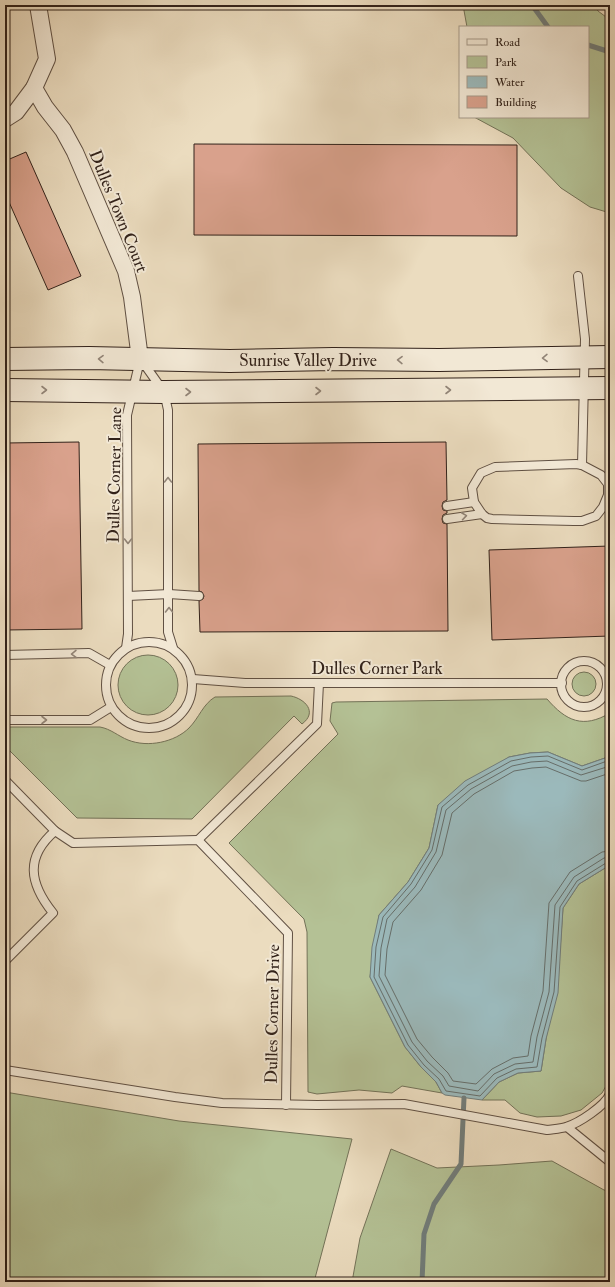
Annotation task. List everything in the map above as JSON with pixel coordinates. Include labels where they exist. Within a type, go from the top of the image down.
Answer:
[{"type":"main road","name":"Sunrise Valley Drive","points":[[5,359],[230,361],[610,357]]},
{"type":"main road","name":"Sunrise Valley Drive","points":[[5,390],[132,390],[164,392],[610,388]]},
{"type":"street","points":[[5,119],[16,112],[34,88],[47,59],[38,5]]},
{"type":"street","name":"Dulles Town Court","points":[[34,88],[45,107],[63,130],[75,152],[126,270],[132,297],[140,359]]},
{"type":"lane","points":[[578,276],[585,339],[582,465]]},
{"type":"lane","name":"Dulles Corner Lane","points":[[126,648],[128,634],[127,415],[140,359]]},
{"type":"lane","points":[[140,359],[164,392],[168,410],[168,632],[173,648]]},
{"type":"lane","points":[[582,465],[601,475],[608,484],[608,495],[603,507],[596,516],[582,521],[492,519],[487,518],[482,514],[474,502],[472,488],[481,474],[495,467],[582,465]]},
{"type":"lane","points":[[447,506],[474,502]]},
{"type":"lane","points":[[447,519],[482,514]]},
{"type":"lane","points":[[128,596],[169,594],[199,596]]},
{"type":"lane","points":[[150,641],[173,648],[182,656],[189,667],[193,679],[192,694],[187,708],[177,720],[163,727],[148,729],[134,726],[121,718],[111,707],[106,693],[106,679],[110,665],[117,655],[126,648],[150,641]]},
{"type":"lane","points":[[5,655],[89,654],[110,665]]},
{"type":"lane","points":[[580,661],[589,661],[597,665],[602,670],[606,676],[608,685],[606,694],[597,704],[581,707],[571,703],[564,696],[561,687],[562,683],[562,678],[565,671],[572,664],[580,661]]},
{"type":"lane","name":"Dulles Corner Park","points":[[193,679],[245,683],[562,683]]},
{"type":"lane","points":[[5,780],[55,831],[73,842],[198,840],[316,724],[320,683]]},
{"type":"lane","points":[[5,720],[90,720],[111,707]]},
{"type":"lane","points":[[5,961],[53,913],[45,903],[38,890],[33,870],[42,844],[55,831]]},
{"type":"lane","name":"Dulles Corner Drive","points":[[198,840],[288,933],[286,1105]]},
{"type":"lane","name":"Dulles Corner Drive","points":[[5,1070],[222,1103],[286,1105],[404,1104],[547,1130],[567,1127]]},
{"type":"lane","points":[[610,1094],[608,1099],[586,1116],[567,1127],[610,1162]]},
{"type":"green space","points":[[463,5],[594,5],[598,11],[610,20],[610,213],[590,207],[561,188],[513,138],[476,118],[589,118],[589,26],[467,26]]},
{"type":"green space","points":[[148,655],[165,660],[173,668],[178,685],[173,702],[165,710],[148,715],[131,710],[123,702],[118,685],[123,668],[131,660]]},
{"type":"green space","points":[[584,672],[593,675],[596,684],[593,693],[584,696],[575,693],[572,684],[575,675]]},
{"type":"green space","points":[[291,696],[301,700],[308,707],[309,715],[307,719],[302,724],[294,716],[192,819],[77,818],[5,746],[5,727],[100,727],[108,729],[128,740],[136,742],[161,742],[176,737],[189,728],[207,703],[215,697]]},
{"type":"green space","points":[[547,699],[561,713],[576,720],[591,721],[610,713],[610,755],[582,766],[548,752],[530,753],[509,757],[438,805],[429,848],[408,882],[379,915],[370,977],[405,1047],[421,1067],[436,1082],[442,1093],[402,1086],[392,1093],[359,1090],[317,1094],[308,1092],[307,932],[304,919],[229,843],[338,734],[330,721],[332,703]]},
{"type":"green space","points":[[610,865],[610,1079],[602,1093],[581,1110],[561,1116],[537,1117],[520,1113],[505,1100],[482,1100],[499,1082],[518,1073],[541,1071],[560,950],[563,908],[579,884]]},
{"type":"green space","points":[[5,1092],[179,1121],[352,1139],[314,1282],[5,1282]]},
{"type":"green space","points":[[391,1149],[437,1168],[552,1161],[604,1190],[610,1191],[610,1282],[352,1282],[360,1238]]},
{"type":"water","points":[[548,752],[582,766],[610,755],[610,865],[579,884],[563,908],[558,993],[546,1039],[541,1071],[518,1073],[499,1082],[482,1100],[445,1095],[442,1093],[436,1082],[421,1067],[405,1047],[370,977],[372,947],[379,915],[408,882],[429,848],[438,805],[465,781],[509,757],[530,753]]},
{"type":"building","points":[[194,144],[517,145],[517,236],[194,235]]},
{"type":"building","points":[[26,152],[81,276],[48,290],[5,193],[5,161]]},
{"type":"building","points":[[79,442],[82,629],[5,630],[5,443]]},
{"type":"building","points":[[446,442],[447,500],[443,502],[442,506],[443,510],[447,511],[447,513],[443,515],[442,519],[443,523],[447,524],[448,631],[200,632],[199,601],[203,599],[204,596],[202,592],[199,591],[198,444]]},
{"type":"building","points":[[610,546],[610,636],[492,640],[489,550]]},
{"type":"waterway","points":[[532,5],[547,26]]},
{"type":"waterway","points":[[589,45],[610,52]]},
{"type":"waterway","points":[[422,1282],[424,1234],[434,1204],[461,1164],[464,1098]]}]
